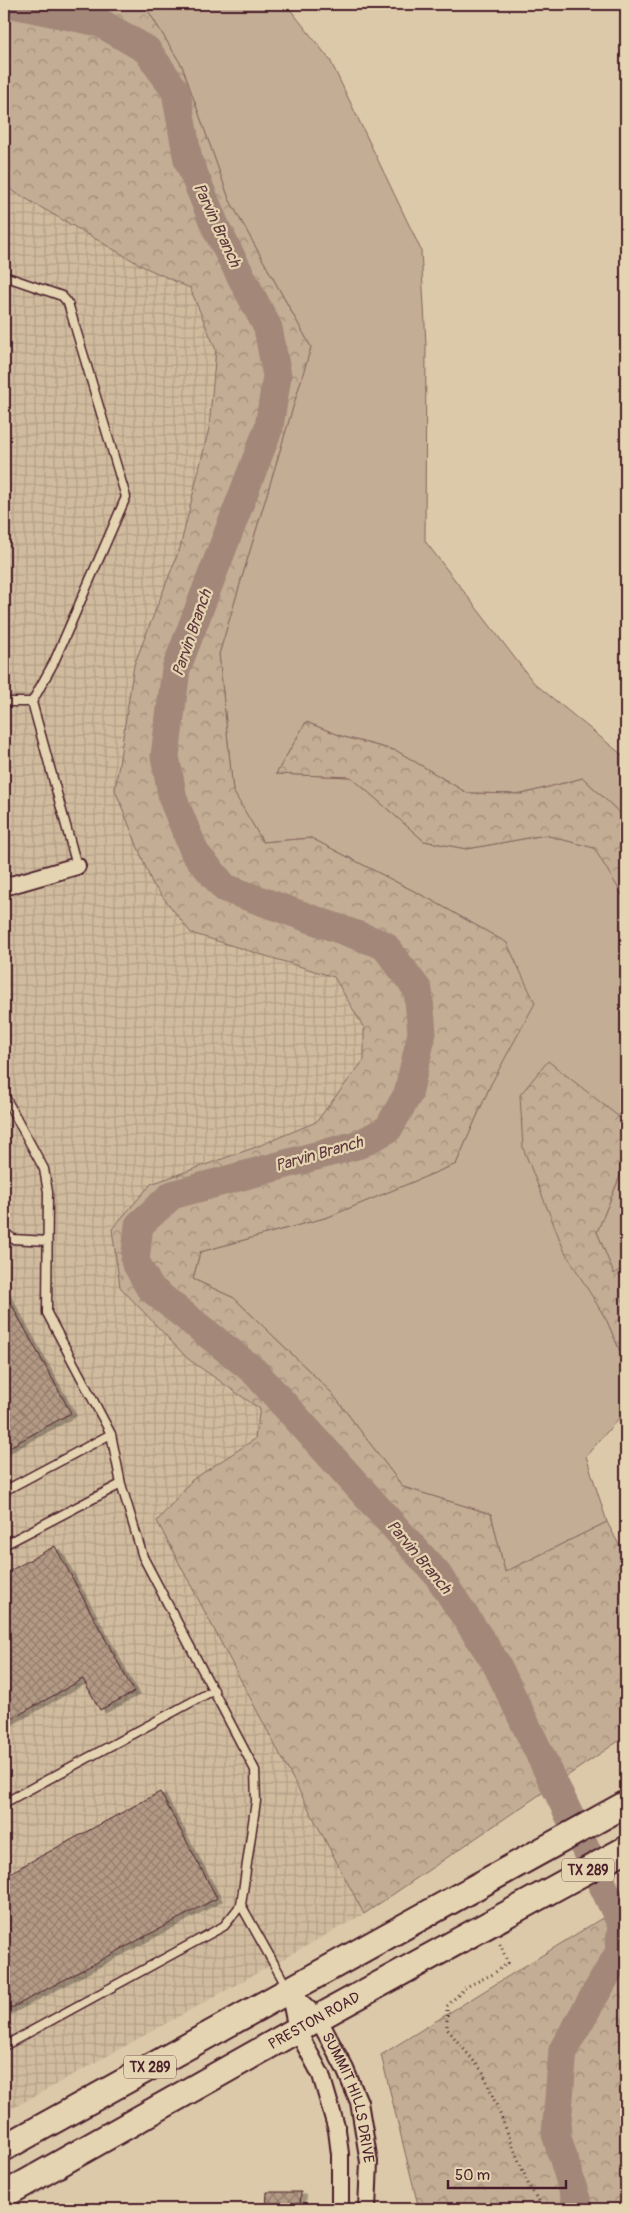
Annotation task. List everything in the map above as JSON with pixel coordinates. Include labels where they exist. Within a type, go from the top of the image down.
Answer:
[{"type":"main road","name":"TX 289","points":[[4,2148],[616,1810]]},
{"type":"main road","name":"PRESTON ROAD","points":[[4,2195],[307,2024],[625,1850]]},
{"type":"street","points":[[4,887],[77,866]]},
{"type":"street","name":"SUMMIT HILLS DRIVE","points":[[288,1990],[307,2024],[345,2069],[359,2102],[369,2162],[367,2209]]},
{"type":"street","name":"SUMMIT HILLS DRIVE","points":[[288,1990],[307,2024],[337,2130],[340,2154],[340,2209]]},
{"type":"lane","points":[[4,276],[62,296],[68,303],[126,497],[54,662],[32,702],[77,866]]},
{"type":"lane","points":[[4,702],[32,702]]},
{"type":"lane","points":[[4,1095],[44,1169],[48,1192],[47,1313],[110,1434],[121,1484],[143,1558],[214,1690],[254,1770],[256,1801],[242,1904],[224,1926],[4,2046]]},
{"type":"lane","points":[[4,1232],[13,1239],[47,1241]]},
{"type":"lane","points":[[4,1491],[110,1434]]},
{"type":"lane","points":[[4,1545],[121,1484]]},
{"type":"lane","points":[[4,1803],[214,1690]]},
{"type":"lane","points":[[242,1904],[288,1990]]},
{"type":"path","points":[[500,1944],[508,1963],[493,1974],[466,1987],[447,2006],[447,2029],[483,2072],[529,2186],[544,2209]]},
{"type":"shaded area","points":[[4,189],[11,190],[144,267],[191,288],[216,350],[209,428],[180,548],[191,933],[334,977],[364,1028],[364,1060],[316,1122],[256,1147],[188,1359],[260,1409],[255,1439],[192,1480],[157,1521],[364,1914],[4,2113]]},
{"type":"green space","points":[[4,4],[144,4],[182,66],[229,199],[311,347],[219,654],[233,791],[263,842],[311,838],[433,901],[507,943],[535,1003],[490,1086],[456,1164],[328,1217],[200,1252],[193,1279],[234,1298],[331,1392],[403,1487],[491,1514],[505,1572],[607,1522],[626,1558],[626,1736],[364,1914],[157,1521],[192,1480],[255,1439],[260,1409],[188,1359],[120,1287],[112,1229],[151,1184],[256,1147],[316,1122],[364,1060],[364,1028],[334,977],[191,933],[152,883],[115,790],[134,665],[180,548],[209,428],[216,350],[190,288],[144,267],[11,190],[4,189]]},
{"type":"green space","points":[[144,4],[286,4],[330,60],[421,250],[426,344],[425,541],[534,683],[626,758],[626,819],[583,778],[522,794],[467,793],[397,751],[344,737],[306,722],[276,774],[351,777],[424,841],[467,849],[545,835],[595,848],[626,901],[626,1265],[614,1275],[597,1232],[620,1176],[548,1061],[607,1321],[626,1365],[626,1410],[586,1456],[607,1522],[505,1572],[491,1514],[403,1487],[331,1392],[234,1298],[193,1279],[200,1252],[328,1217],[456,1164],[490,1086],[507,943],[433,901],[311,838],[263,842],[233,792],[219,654],[311,347],[229,199],[182,66]]},
{"type":"green space","points":[[306,722],[344,737],[397,751],[467,793],[522,794],[583,778],[626,819],[626,901],[594,848],[545,835],[467,849],[424,841],[351,777],[276,774]]},
{"type":"green space","points":[[548,1061],[623,1120],[620,1176],[597,1232],[614,1274],[626,1265],[626,1365],[607,1321],[564,1250],[523,1148],[520,1095]]},
{"type":"green space","points":[[626,1906],[626,2209],[419,2209],[381,2055],[620,1907]]},
{"type":"building","points":[[4,1291],[71,1413],[4,1450]]},
{"type":"building","points":[[55,1546],[134,1692],[100,1710],[83,1679],[4,1723],[4,1574]]},
{"type":"building","points":[[160,1792],[217,1898],[4,2012],[4,1876]]},
{"type":"building","points":[[267,2192],[301,2192],[300,2209],[266,2209]]},
{"type":"waterway","name":"Parvin Branch","points":[[13,4],[99,22],[147,50],[176,92],[188,160],[217,230],[268,328],[277,376],[269,427],[176,669],[165,756],[173,799],[195,853],[225,888],[384,945],[418,990],[422,1033],[408,1094],[388,1129],[360,1144],[172,1195],[139,1225],[135,1261],[150,1288],[254,1371],[437,1574],[496,1663],[622,1925],[619,1953],[563,2050],[556,2134],[579,2209]]}]
